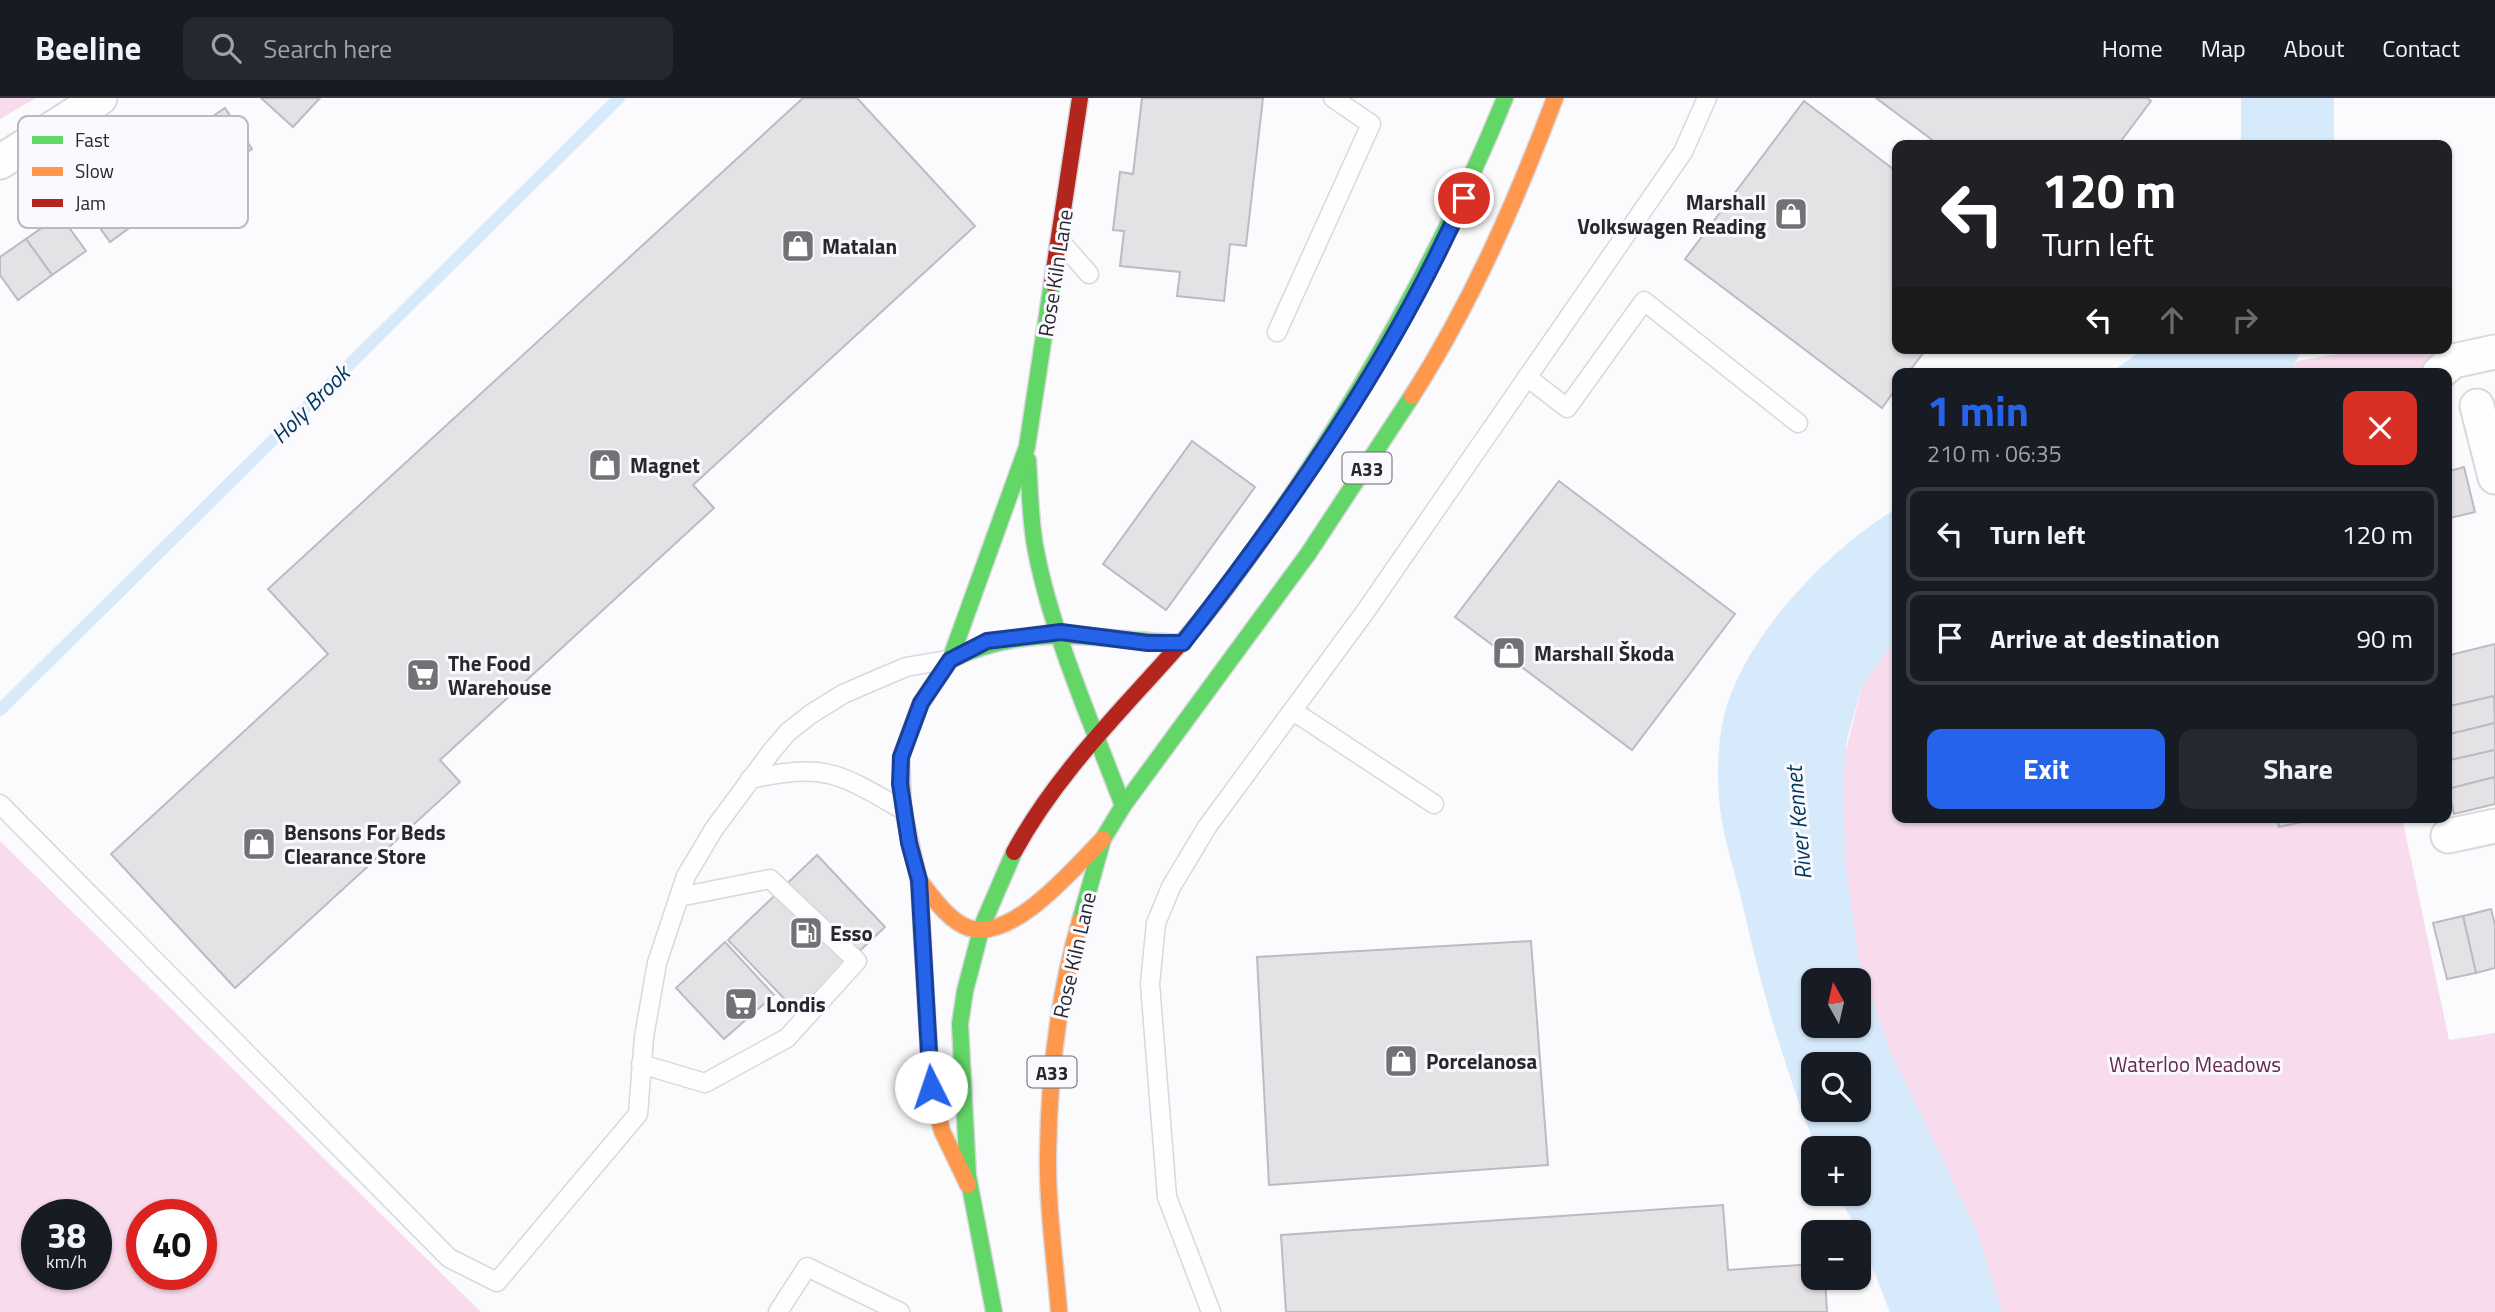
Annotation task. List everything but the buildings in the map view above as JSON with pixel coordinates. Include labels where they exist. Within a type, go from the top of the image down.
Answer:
[{"type":"main road","name":"Rose Kiln Lane","points":[[994,1312],[970,1190],[942,1131],[931,1087],[919,880],[903,810],[901,757],[909,728],[921,703],[950,660],[1027,447],[1080,98]]},
{"type":"main road","name":"A33","points":[[970,1190],[960,1026],[980,931],[1010,863],[1039,809],[1097,737],[1183,643],[1276,519],[1375,365],[1453,223],[1505,98]]},
{"type":"main road","name":"A33","points":[[1104,839],[1123,806],[1285,589],[1387,439],[1474,289],[1499,239],[1555,98]]},
{"type":"main road","name":"Rose Kiln Lane","points":[[1027,447],[1035,548],[1061,632],[1123,806]]},
{"type":"main road","name":"Rose Kiln Lane","points":[[950,660],[987,641],[1061,632],[1148,643],[1183,643]]},
{"type":"main road","name":"Rose Kiln Lane","points":[[919,880],[956,921],[980,931],[996,928],[1025,913],[1104,839]]},
{"type":"main road","name":"Rose Kiln Lane","points":[[1059,1312],[1048,1155],[1052,1069],[1060,1003],[1073,945],[1104,839]]},
{"type":"street","points":[[72,116],[100,98]]},
{"type":"street","points":[[0,162],[18,150]]},
{"type":"street","points":[[2445,368],[2453,361],[2495,352]]},
{"type":"street","points":[[2477,406],[2495,477]]},
{"type":"street","points":[[2448,836],[2495,826]]},
{"type":"lane","points":[[1277,332],[1371,124],[1333,98]]},
{"type":"lane","points":[[1211,1312],[1167,1196],[1150,984],[1156,923],[1171,887],[1207,827],[1365,612],[1683,152],[1707,98]]},
{"type":"lane","points":[[1060,241],[1089,274]]},
{"type":"lane","points":[[1527,377],[1567,408],[1644,301],[1798,423]]},
{"type":"lane","name":"Rose Kiln Lane","points":[[0,804],[449,1258],[497,1282],[638,1114],[641,1064],[657,963],[686,876],[714,829],[750,779],[788,732],[844,694],[906,667],[950,660]]},
{"type":"lane","points":[[1293,710],[1434,804]]},
{"type":"lane","points":[[750,779],[809,769],[852,781],[903,810]]},
{"type":"lane","points":[[641,1064],[705,1083],[787,1038],[857,961],[770,878],[679,897]]},
{"type":"lane","points":[[778,1312],[807,1266],[900,1312]]},
{"type":"green space","points":[[0,98],[36,98],[0,119]]},
{"type":"green space","points":[[2337,354],[2433,354],[2433,358],[2422,368],[2294,368],[2297,361]]},
{"type":"green space","name":"Waterloo Meadows","points":[[1892,644],[1892,823],[2278,823],[2279,827],[2297,823],[2403,823],[2449,1040],[2495,1033],[2495,1312],[1993,1312],[1878,1047],[1871,1016],[1871,968],[1860,968],[1844,894],[1835,746],[1846,750],[1862,686]]},
{"type":"green space","points":[[0,841],[481,1312],[0,1312]]},
{"type":"water","points":[[2241,98],[2334,98],[2334,140],[2241,140]]},
{"type":"water","points":[[2136,354],[2299,354],[2293,368],[2118,368]]},
{"type":"water","name":"River Kennet","points":[[1892,511],[1892,644],[1862,686],[1847,739],[1843,781],[1846,868],[1861,968],[1801,968],[1801,1038],[1871,1038],[1871,996],[1889,1048],[1977,1231],[2002,1312],[1890,1312],[1871,1264],[1871,1220],[1852,1220],[1844,1206],[1871,1206],[1871,1136],[1812,1136],[1806,1122],[1871,1122],[1871,1052],[1801,1052],[1801,1107],[1767,1004],[1752,945],[1720,811],[1718,766],[1724,716],[1734,686],[1769,626],[1817,571]]},
{"type":"waterway","name":"Holy Brook","points":[[0,710],[619,98]]},
{"type":"traffic: fast","points":[[1230,583],[1310,468],[1382,349],[1448,226],[1505,98]]},
{"type":"traffic: fast","points":[[916,716],[921,703],[950,660],[1027,447],[1052,283]]},
{"type":"traffic: fast","points":[[1080,921],[1103,839],[1123,806],[1308,554],[1412,396]]},
{"type":"traffic: fast","points":[[1028,460],[1032,529],[1043,583],[1074,680],[1123,806]]},
{"type":"traffic: fast","points":[[950,660],[1009,640],[1037,637],[1093,637],[1183,643]]},
{"type":"traffic: fast","points":[[994,1312],[968,1176],[960,1024],[965,991],[982,926],[1014,852]]},
{"type":"traffic: slow","points":[[1412,396],[1473,288],[1525,175],[1555,98]]},
{"type":"traffic: slow","points":[[916,716],[901,757],[903,810],[919,880],[931,1087],[942,1131],[968,1185]]},
{"type":"traffic: slow","points":[[919,880],[954,920],[969,928],[986,929],[1005,924],[1042,899],[1103,839]]},
{"type":"traffic: slow","points":[[1059,1312],[1049,1192],[1050,1094],[1060,1007],[1080,921]]},
{"type":"traffic: jam","points":[[1052,283],[1080,98]]},
{"type":"traffic: jam","points":[[1014,852],[1037,815],[1089,746],[1175,650],[1230,583]]},
{"type":"place","name":"Marshall Volkswagen Reading","points":[[1791,214]]},
{"type":"place","name":"Matalan","points":[[798,246]]},
{"type":"place","name":"Magnet","points":[[605,465]]},
{"type":"place","name":"Marshall Škoda","points":[[1509,653]]},
{"type":"place","name":"The Food Warehouse","points":[[423,675]]},
{"type":"place","name":"Bensons For Beds Clearance Store","points":[[259,844]]},
{"type":"place","name":"Esso","points":[[806,933]]},
{"type":"place","name":"Londis","points":[[741,1004]]},
{"type":"place","name":"Porcelanosa","points":[[1401,1061]]},
{"type":"route","points":[[931,1087],[919,880],[909,843],[900,784],[901,757],[909,728],[921,703],[950,660],[987,641],[1061,632],[1148,643],[1183,643],[1226,589],[1337,428],[1414,298],[1464,198]]}]
